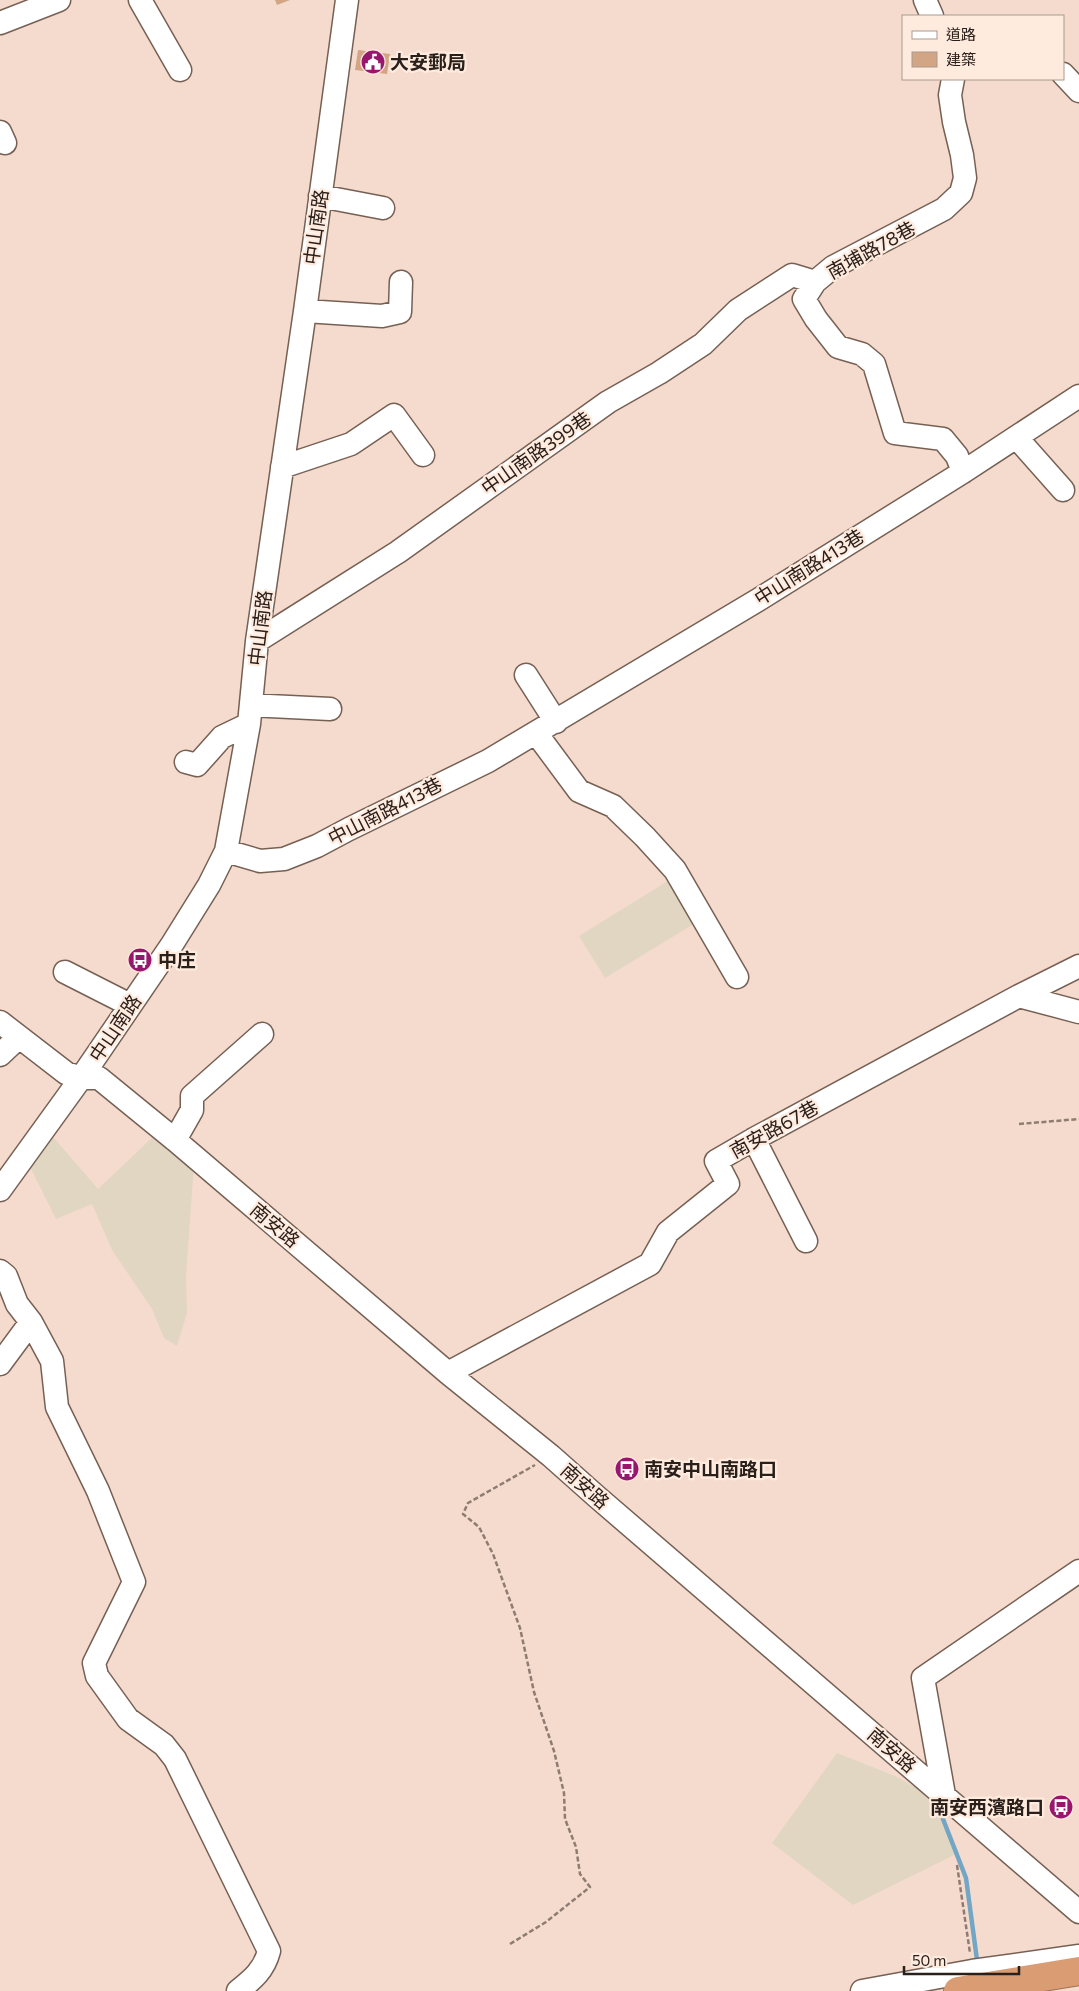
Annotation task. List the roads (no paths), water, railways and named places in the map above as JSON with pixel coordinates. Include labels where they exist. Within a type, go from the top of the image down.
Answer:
[{"type":"highway","points":[[965,1981],[1079,1971]]},
{"type":"street","points":[[0,23],[59,0]]},
{"type":"street","points":[[140,0],[180,70]]},
{"type":"street","name":"中山南路","points":[[0,1190],[81,1078],[171,946],[209,885],[226,851],[250,714],[257,641],[305,311],[347,0]]},
{"type":"street","points":[[925,0],[932,15]]},
{"type":"street","points":[[1064,75],[1079,91]]},
{"type":"street","name":"南埔路78巷","points":[[953,80],[950,95],[965,178],[961,193],[944,209],[833,268],[814,282],[804,298],[816,319],[838,347],[862,354],[874,364],[895,433],[943,439],[957,456],[963,472]]},
{"type":"street","points":[[320,196],[383,208]]},
{"type":"street","name":"中山南路399巷","points":[[257,641],[398,552],[608,402],[659,373],[703,344],[738,310],[792,275],[814,282]]},
{"type":"street","points":[[305,311],[382,316],[400,312],[401,282]]},
{"type":"street","name":"中山南路413巷","points":[[226,851],[260,861],[284,858],[309,850],[488,761],[758,600],[1078,398]]},
{"type":"street","points":[[282,467],[351,444],[394,415],[423,455]]},
{"type":"street","points":[[1016,437],[1063,490]]},
{"type":"street","points":[[526,675],[556,722]]},
{"type":"street","points":[[186,762],[197,765],[222,737],[250,714],[330,709]]},
{"type":"street","points":[[536,733],[579,790],[613,806],[645,837],[674,870],[737,977]]},
{"type":"street","name":"南安路67巷","points":[[448,1373],[650,1264],[668,1232],[728,1184],[716,1161],[754,1138],[1019,996],[1079,966]]},
{"type":"street","points":[[65,972],[130,1005]]},
{"type":"street","points":[[1019,996],[1079,1012]]},
{"type":"street","name":"南安路","points":[[0,1022],[18,1038],[66,1073],[81,1078],[100,1078],[448,1373],[551,1456],[1079,1912]]},
{"type":"street","points":[[175,1140],[192,1110],[192,1096],[262,1034]]},
{"type":"street","points":[[0,1055],[18,1038]]},
{"type":"street","points":[[754,1138],[806,1241]]},
{"type":"street","points":[[0,1271],[6,1276],[17,1304],[31,1322],[52,1361],[57,1407],[98,1491],[134,1582],[94,1663],[98,1676],[128,1719],[164,1745],[175,1759],[269,1950],[266,1963],[254,1978],[238,1991]]},
{"type":"street","points":[[0,1364],[31,1322]]},
{"type":"street","points":[[944,1795],[923,1678],[1079,1571]]},
{"type":"street","points":[[862,1991],[965,1981],[1079,1956]]},
{"type":"waterway","points":[[943,1819],[966,1878],[977,1960]]},
{"type":"place","name":"大安郵局","points":[[373,62]]},
{"type":"place","name":"中庄","points":[[140,960]]},
{"type":"place","name":"南安中山南路口","points":[[627,1469]]},
{"type":"place","name":"南安西濱路口","points":[[1061,1807]]}]
